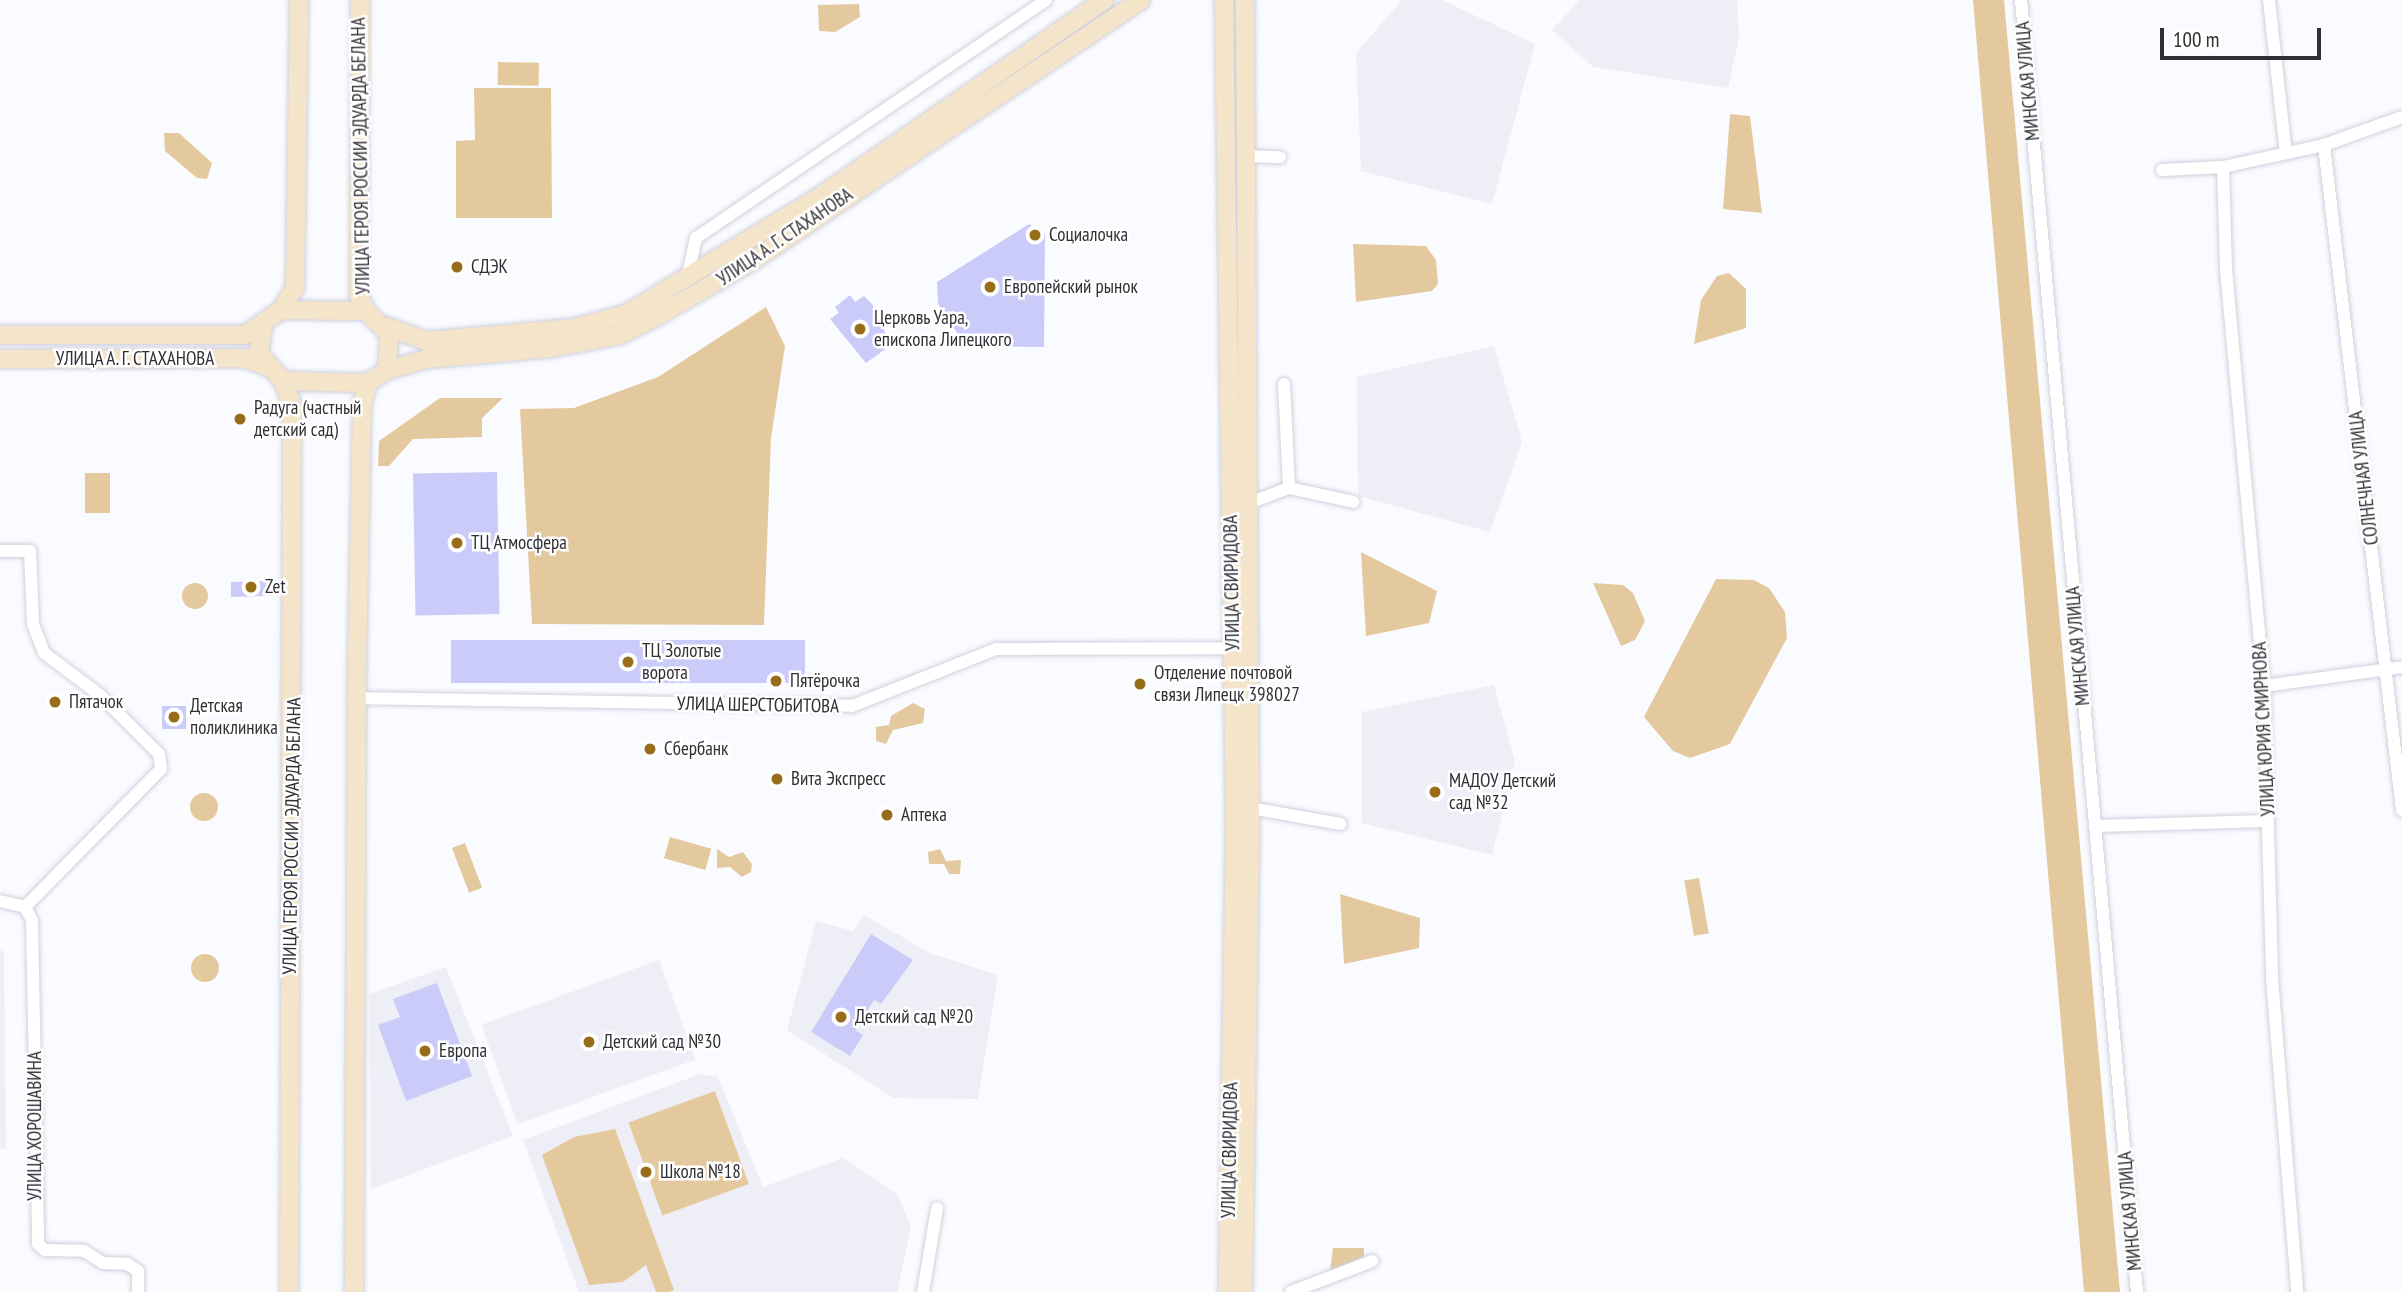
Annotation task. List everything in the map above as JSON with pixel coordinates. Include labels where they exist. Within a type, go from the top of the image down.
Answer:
[{"type":"street","points":[[281,310],[295,288],[299,0]]},
{"type":"street","name":"УЛИЦА ГЕРОЯ РОССИИ ЭДУАРДА БЕЛАНА","points":[[360,0],[359,297],[366,311]]},
{"type":"street","points":[[687,281],[696,238],[1046,0]]},
{"type":"street","name":"УЛИЦА А. Г. СТАХАНОВА","points":[[366,311],[385,326],[426,341],[574,328],[626,314],[710,266],[1105,0]]},
{"type":"street","name":"УЛИЦА А. Г. СТАХАНОВА","points":[[368,383],[387,370],[426,359],[551,348],[631,330],[754,260],[1141,0]]},
{"type":"street","name":"УЛИЦА СВИРИДОВА","points":[[1224,0],[1235,825],[1228,1292]]},
{"type":"street","name":"УЛИЦА СВИРИДОВА","points":[[1243,1292],[1250,808],[1245,0]]},
{"type":"street","name":"МИНСКАЯ УЛИЦА","points":[[2021,0],[2137,1292]]},
{"type":"street","points":[[2269,0],[2286,153]]},
{"type":"street","points":[[2162,170],[2223,167],[2325,145],[2402,117]]},
{"type":"street","name":"СОЛНЕЧНАЯ УЛИЦА","points":[[2325,145],[2402,810]]},
{"type":"street","points":[[1246,156],[1280,157]]},
{"type":"street","name":"УЛИЦА ЮРИЯ СМИРНОВА","points":[[2223,167],[2226,269],[2264,686],[2272,978],[2297,1292]]},
{"type":"street","points":[[696,238],[710,266]]},
{"type":"street","points":[[281,310],[366,311]]},
{"type":"street","name":"УЛИЦА А. Г. СТАХАНОВА","points":[[0,335],[245,335],[281,310]]},
{"type":"street","points":[[264,323],[259,354],[283,381],[368,383],[362,404],[357,698],[354,1292]]},
{"type":"street","points":[[385,326],[392,348],[387,370]]},
{"type":"street","name":"УЛИЦА А. Г. СТАХАНОВА","points":[[0,359],[245,358],[269,368]]},
{"type":"street","name":"УЛИЦА ГЕРОЯ РОССИИ ЭДУАРДА БЕЛАНА","points":[[283,381],[292,405],[289,1292]]},
{"type":"street","points":[[1284,384],[1289,488]]},
{"type":"street","points":[[1249,503],[1289,488],[1354,502]]},
{"type":"street","points":[[0,551],[30,551],[33,624],[44,653],[100,695],[159,754],[161,769],[25,907],[0,901]]},
{"type":"street","name":"УЛИЦА ШЕРСТОБИТОВА","points":[[357,698],[852,706],[996,649],[1232,648]]},
{"type":"street","points":[[2264,686],[2402,667]]},
{"type":"street","points":[[1250,808],[1342,824]]},
{"type":"street","points":[[2095,826],[2268,821]]},
{"type":"street","name":"УЛИЦА ХОРОШАВИНА","points":[[25,907],[32,920],[38,1244],[45,1250],[84,1251],[103,1263],[127,1265],[138,1271],[138,1292]]},
{"type":"street","points":[[923,1292],[937,1208]]},
{"type":"street","points":[[1291,1292],[1371,1261]]},
{"type":"shaded area","points":[[1402,0],[1442,0],[1535,44],[1492,204],[1361,171],[1356,53]]},
{"type":"shaded area","points":[[1580,0],[1737,0],[1739,37],[1728,88],[1593,67],[1552,30]]},
{"type":"shaded area","points":[[1973,0],[2004,0],[2120,1292],[2084,1292]]},
{"type":"shaded area","points":[[859,4],[860,17],[835,32],[819,31],[818,5]]},
{"type":"shaded area","points":[[498,62],[539,63],[539,86],[498,85]]},
{"type":"shaded area","points":[[474,88],[551,88],[552,218],[456,218],[456,141],[475,140]]},
{"type":"shaded area","points":[[1730,114],[1750,116],[1762,213],[1723,209]]},
{"type":"shaded area","points":[[164,133],[179,133],[212,163],[207,179],[197,178],[165,151]]},
{"type":"shaded area","points":[[1353,244],[1426,246],[1436,260],[1438,284],[1432,291],[1356,302]]},
{"type":"shaded area","points":[[1729,273],[1746,289],[1746,328],[1694,344],[1701,300],[1717,276]]},
{"type":"shaded area","points":[[766,307],[785,346],[771,438],[764,625],[532,624],[520,409],[574,408],[658,377]]},
{"type":"shaded area","points":[[1494,346],[1522,442],[1490,532],[1358,496],[1357,377]]},
{"type":"shaded area","points":[[440,398],[503,398],[482,418],[482,437],[413,439],[389,466],[378,466],[379,441]]},
{"type":"shaded area","points":[[85,473],[110,473],[110,513],[85,513]]},
{"type":"shaded area","points":[[1361,552],[1437,591],[1429,623],[1366,636]]},
{"type":"shaded area","points":[[1716,579],[1754,580],[1769,588],[1785,612],[1787,638],[1730,744],[1690,758],[1673,751],[1644,717]]},
{"type":"shaded area","points":[[195,583],[204,587],[208,596],[204,605],[195,609],[186,605],[182,596],[186,587]]},
{"type":"shaded area","points":[[1593,583],[1623,585],[1633,593],[1645,621],[1635,640],[1621,646]]},
{"type":"shaded area","name":"МАДОУ Детский сад №32","points":[[1494,685],[1515,761],[1492,855],[1362,823],[1362,712]]},
{"type":"shaded area","points":[[913,703],[925,709],[923,723],[893,730],[886,744],[876,741],[876,727],[889,725],[891,716]]},
{"type":"shaded area","points":[[204,793],[214,797],[218,807],[214,817],[204,821],[194,817],[190,807],[194,797]]},
{"type":"shaded area","points":[[670,837],[711,849],[705,870],[664,858]]},
{"type":"shaded area","points":[[465,843],[482,888],[469,893],[452,848]]},
{"type":"shaded area","points":[[717,849],[729,857],[743,852],[752,864],[751,872],[742,877],[730,867],[717,868]]},
{"type":"shaded area","points":[[940,849],[946,861],[961,860],[960,874],[949,874],[944,864],[929,864],[928,852]]},
{"type":"shaded area","points":[[1699,878],[1709,933],[1694,936],[1684,881]]},
{"type":"shaded area","points":[[1340,894],[1420,918],[1419,948],[1344,964]]},
{"type":"shaded area","points":[[864,915],[930,953],[998,975],[978,1099],[893,1098],[787,1030],[816,921],[853,931]]},
{"type":"shaded area","points":[[0,949],[4,953],[6,1149],[0,1149]]},
{"type":"shaded area","points":[[205,954],[215,958],[219,968],[215,978],[205,982],[195,978],[191,968],[195,958]]},
{"type":"shaded area","name":"Детский сад №30","points":[[659,960],[695,1060],[518,1124],[481,1025]]},
{"type":"shaded area","points":[[446,967],[513,1136],[371,1189],[369,994]]},
{"type":"shaded area","name":"Школа №18","points":[[700,1074],[718,1077],[763,1187],[843,1158],[898,1195],[911,1228],[897,1292],[579,1292],[523,1140]]},
{"type":"shaded area","points":[[715,1091],[749,1184],[662,1215],[629,1122]]},
{"type":"shaded area","points":[[615,1129],[674,1290],[669,1292],[656,1292],[646,1265],[623,1282],[589,1285],[542,1155],[574,1137]]},
{"type":"shaded area","points":[[1333,1248],[1364,1248],[1364,1257],[1330,1271]]},
{"type":"building","name":"Европейский рынок","points":[[1029,224],[1045,234],[1044,347],[966,346],[938,304],[937,282]]},
{"type":"building","name":"Церковь Уара, епископа Липецкого","points":[[850,295],[855,302],[864,296],[872,304],[891,345],[866,363],[830,319],[839,313],[835,307]]},
{"type":"building","name":"ТЦ Атмосфера","points":[[497,472],[499,614],[415,615],[413,473]]},
{"type":"building","name":"Zet","points":[[270,581],[265,596],[231,597],[231,582]]},
{"type":"building","name":"ТЦ Золотые ворота","points":[[451,640],[805,640],[805,683],[451,683]]},
{"type":"building","name":"Детская поликлиника","points":[[162,706],[186,706],[186,729],[162,729]]},
{"type":"building","name":"Детский сад №20","points":[[871,934],[913,960],[881,1004],[874,1000],[855,1030],[863,1035],[850,1056],[811,1032]]},
{"type":"building","name":"Европа","points":[[437,983],[472,1076],[406,1101],[378,1025],[400,1017],[393,999]]},
{"type":"place","name":"Социалочка","points":[[1035,235]]},
{"type":"place","name":"СДЭК","points":[[457,267]]},
{"type":"place","name":"Европейский рынок","points":[[990,287]]},
{"type":"place","name":"Церковь Уара, епископа Липецкого","points":[[860,329]]},
{"type":"place","name":"Радуга (частный детский сад)","points":[[240,419]]},
{"type":"place","name":"ТЦ Атмосфера","points":[[457,543]]},
{"type":"place","name":"Zet","points":[[251,587]]},
{"type":"place","name":"ТЦ Золотые ворота","points":[[628,662]]},
{"type":"place","name":"Пятёрочка","points":[[776,681]]},
{"type":"place","name":"Отделение почтовой связи Липецк 398027","points":[[1140,684]]},
{"type":"place","name":"Пятачок","points":[[55,702]]},
{"type":"place","name":"Детская поликлиника","points":[[174,717]]},
{"type":"place","name":"Сбербанк","points":[[650,749]]},
{"type":"place","name":"Вита Экспресс","points":[[777,779]]},
{"type":"place","name":"МАДОУ Детский сад №32","points":[[1435,792]]},
{"type":"place","name":"Аптека","points":[[887,815]]},
{"type":"place","name":"Детский сад №20","points":[[841,1017]]},
{"type":"place","name":"Детский сад №30","points":[[589,1042]]},
{"type":"place","name":"Европа","points":[[425,1051]]},
{"type":"place","name":"Школа №18","points":[[646,1172]]}]
